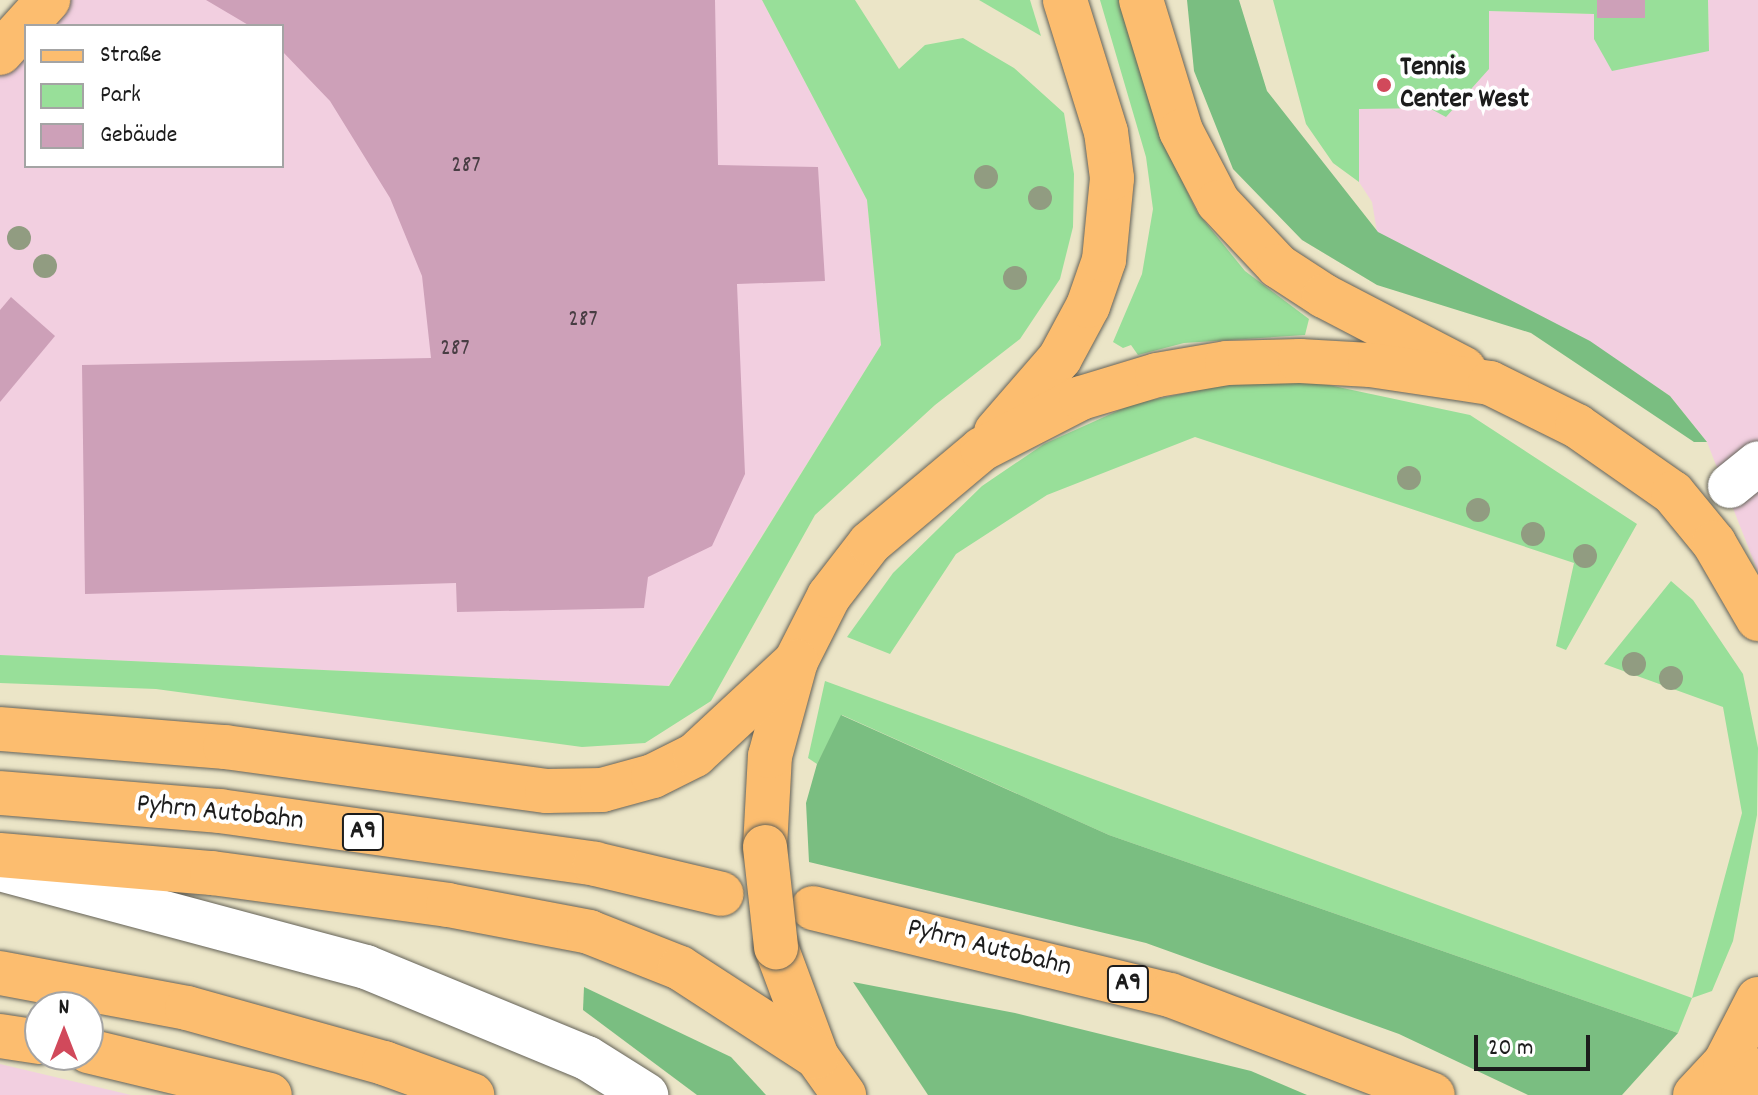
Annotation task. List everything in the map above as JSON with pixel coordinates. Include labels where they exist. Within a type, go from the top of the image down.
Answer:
[{"type":"main road","points":[[0,30],[20,0]]},
{"type":"main road","points":[[26,24],[48,0]]},
{"type":"main road","points":[[844,1095],[817,1057],[776,947],[765,847],[770,756],[796,661],[829,596],[870,543],[982,449],[1060,358],[1088,306],[1104,260],[1112,178],[1106,132],[1065,0]]},
{"type":"main road","points":[[1141,0],[1181,131],[1218,202],[1278,266],[1324,296],[1577,426],[1673,493],[1714,543],[1754,602]]},
{"type":"main road","points":[[1158,0],[1168,81]]},
{"type":"main road","points":[[0,53],[24,26]]},
{"type":"main road","points":[[982,449],[1081,398],[1157,375],[1227,363],[1370,365],[1490,383]]},
{"type":"main road","points":[[0,729],[225,747],[547,791],[602,790],[653,776],[695,755],[796,661]]},
{"type":"main road","name":"Pyhrn Autobahn","points":[[0,793],[220,811],[595,864],[722,894]]},
{"type":"main road","points":[[0,855],[212,873],[448,905],[589,932],[680,968],[817,1057]]},
{"type":"main road","name":"Pyhrn Autobahn","points":[[813,908],[1170,995],[1433,1095]]},
{"type":"main road","points":[[0,973],[187,1008],[384,1063],[472,1095]]},
{"type":"main road","points":[[1695,1095],[1725,1063],[1758,999]]},
{"type":"main road","points":[[0,1036],[24,1040]]},
{"type":"main road","points":[[104,1055],[270,1095]]},
{"type":"main road","points":[[1743,1095],[1758,1070]]},
{"type":"lane","points":[[0,869],[366,967],[587,1058],[646,1095]]},
{"type":"shaded area","points":[[46,0],[762,0],[867,200],[881,345],[668,686],[0,655],[0,52],[24,25],[24,168],[284,168],[284,24],[25,24]]},
{"type":"shaded area","points":[[1708,0],[1758,0],[1758,572],[1707,442],[1670,396],[1589,341],[1377,232],[1372,202],[1359,182],[1359,108],[1429,108],[1489,69],[1488,11],[1594,14],[1594,39],[1709,51]]},
{"type":"shaded area","points":[[0,1064],[131,1095],[0,1095]]},
{"type":"green space","points":[[762,0],[855,0],[899,69],[925,45],[963,38],[1014,68],[1064,113],[1074,174],[1073,227],[1060,279],[1020,339],[935,405],[815,515],[711,701],[645,743],[582,747],[156,689],[0,683],[0,655],[669,686],[881,345],[867,200]]},
{"type":"green space","points":[[979,0],[1030,0],[1041,36]]},
{"type":"green space","points":[[1100,0],[1120,0],[1174,164],[1197,212],[1245,271],[1309,319],[1305,335],[1184,343],[1138,355],[1131,345],[1123,348],[1113,342],[1142,274],[1153,209],[1146,157]]},
{"type":"green space","points":[[1187,0],[1239,0],[1267,91],[1378,232],[1590,341],[1670,396],[1707,442],[1694,442],[1531,333],[1377,285],[1302,240],[1233,169],[1194,71]]},
{"type":"green space","name":"Tennis Center West","points":[[1273,0],[1708,0],[1709,51],[1612,71],[1594,39],[1594,14],[1489,11],[1489,69],[1446,117],[1429,108],[1359,109],[1359,182],[1333,163],[1306,124]]},
{"type":"green space","points":[[1305,380],[1470,415],[1637,524],[1566,650],[1556,646],[1574,563],[1195,437],[1047,495],[956,554],[890,654],[847,637],[893,573],[982,486],[1044,444],[1133,404],[1219,386]]},
{"type":"green space","points":[[1671,581],[1693,600],[1743,674],[1758,748],[1757,815],[1733,941],[1712,991],[1692,998],[1742,813],[1723,707],[1604,664]]},
{"type":"green space","points":[[825,681],[1692,998],[1678,1033],[1109,835],[842,715],[817,764],[808,758]]},
{"type":"green space","points":[[841,715],[1109,835],[1678,1033],[1622,1095],[1528,1095],[1399,1034],[1146,943],[809,862],[806,803],[817,764]]},
{"type":"green space","points":[[853,982],[1015,1013],[1251,1071],[1307,1095],[928,1095]]},
{"type":"green space","points":[[584,987],[731,1057],[766,1095],[697,1095],[583,1010]]},
{"type":"building","points":[[206,0],[715,0],[718,165],[818,167],[825,281],[737,284],[745,474],[712,546],[648,577],[644,608],[457,612],[456,583],[85,594],[82,365],[431,358],[422,276],[390,198],[330,101],[284,53],[284,24],[247,24]]},
{"type":"building","points":[[1597,0],[1645,0],[1645,18],[1597,18]]},
{"type":"building","points":[[11,297],[55,336],[0,402],[0,310]]},
{"type":"place","name":"Tennis Center West","points":[[1384,85]]}]
